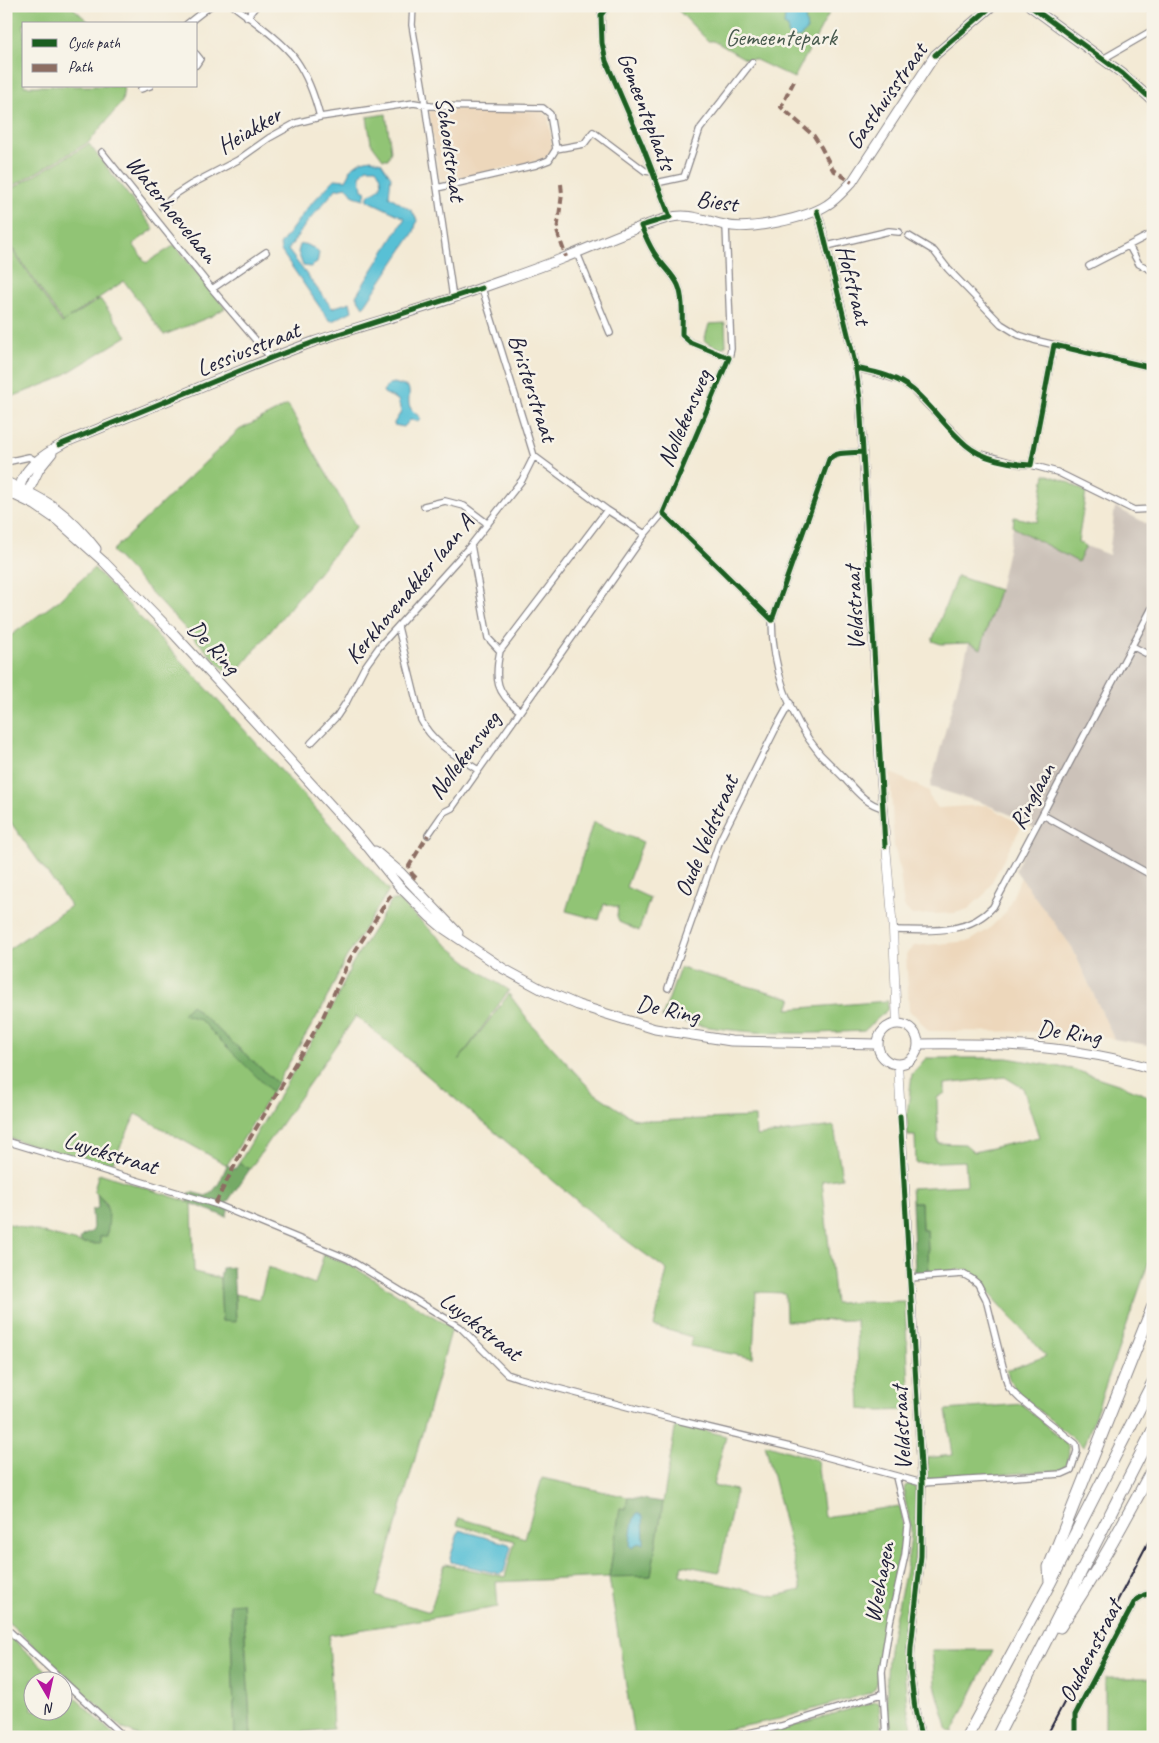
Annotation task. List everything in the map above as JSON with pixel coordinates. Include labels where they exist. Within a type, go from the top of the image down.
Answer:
[{"type":"highway","points":[[1050,1583],[1049,1567],[1153,1306]]},
{"type":"highway","points":[[967,1737],[1050,1583],[1153,1382]]},
{"type":"highway","points":[[997,1737],[1153,1430]]},
{"type":"highway","points":[[1036,1661],[1095,1574],[1153,1468]]},
{"type":"main road","name":"Gasthuisstraat","points":[[817,211],[842,194],[852,182],[935,54],[992,6]]},
{"type":"main road","points":[[1030,6],[1123,74],[1153,101]]},
{"type":"main road","name":"Biest","points":[[641,226],[670,217],[684,216],[704,218],[726,226],[763,224],[808,215],[817,211]]},
{"type":"main road","name":"Lessiusstraat","points":[[22,492],[26,474],[36,461],[59,445],[271,358],[314,342],[482,288],[641,226]]},
{"type":"main road","name":"Lessiusstraat","points":[[22,492],[59,445]]},
{"type":"main road","points":[[6,482],[22,492],[47,501],[62,512],[86,538],[104,562]]},
{"type":"main road","points":[[6,491],[22,492]]},
{"type":"main road","name":"De Ring","points":[[22,492],[104,562],[174,634],[363,841],[398,886],[443,928],[504,969],[540,989],[578,1005],[655,1029],[731,1041],[877,1044]]},
{"type":"main road","points":[[897,1024],[908,1027],[913,1032],[918,1044],[915,1055],[910,1060],[898,1064],[887,1061],[882,1057],[877,1044],[885,1029],[897,1024]]},
{"type":"main road","name":"De Ring","points":[[918,1044],[996,1045],[1067,1049],[1153,1069]]},
{"type":"street","points":[[190,22],[210,6]]},
{"type":"street","points":[[234,6],[286,49],[296,60],[310,87],[320,117]]},
{"type":"street","points":[[247,17],[256,6]]},
{"type":"street","name":"Schoolstraat","points":[[413,6],[412,25],[453,298]]},
{"type":"street","name":"Gemeenteplaats","points":[[601,6],[602,42],[606,61],[670,217]]},
{"type":"street","points":[[601,15],[608,6]]},
{"type":"street","points":[[1146,6],[1153,11]]},
{"type":"street","points":[[1103,60],[1153,30]]},
{"type":"street","points":[[656,184],[684,177],[700,129],[752,62]]},
{"type":"street","name":"Heiakker","points":[[162,207],[176,194],[190,185],[238,160],[279,132],[296,123],[320,117],[414,103],[438,107],[543,108],[550,114],[556,149]]},
{"type":"street","name":"Gemeenteplaats","points":[[556,149],[584,144],[593,132],[645,171],[652,172]]},
{"type":"street","points":[[437,188],[544,163],[556,149]]},
{"type":"street","name":"Waterhoevelaan","points":[[102,152],[212,289],[271,358]]},
{"type":"street","name":"Hofstraat","points":[[817,211],[856,368]]},
{"type":"street","name":"Nollekensweg","points":[[428,835],[444,812],[452,808],[645,534],[663,513],[729,358],[690,342],[682,335],[678,286],[671,272],[651,248],[641,226]]},
{"type":"street","points":[[726,226],[731,349],[729,358]]},
{"type":"street","name":"Hofstraat","points":[[827,246],[889,231],[899,232]]},
{"type":"street","points":[[1089,266],[1153,233]]},
{"type":"street","points":[[909,236],[934,250],[948,269],[1001,324],[1019,335],[1153,368]]},
{"type":"street","points":[[1129,246],[1139,264],[1153,271]]},
{"type":"street","name":"Waterhoevelaan","points":[[212,289],[266,252]]},
{"type":"street","points":[[576,252],[610,333]]},
{"type":"street","name":"Bristerstraat","points":[[482,288],[534,456],[607,510],[645,534]]},
{"type":"street","points":[[1031,464],[1054,345]]},
{"type":"street","points":[[856,368],[900,381],[912,389],[966,446],[978,453],[1017,464],[1031,464],[1057,472],[1134,510],[1153,509]]},
{"type":"street","name":"Veldstraat","points":[[856,368],[860,399],[882,808],[893,930],[897,1024]]},
{"type":"street","points":[[863,452],[838,454],[829,459],[772,620],[772,638],[777,669],[799,721],[820,753],[870,804],[882,808]]},
{"type":"street","points":[[6,462],[29,456],[36,461]]},
{"type":"street","name":"Kerkhovenakker laan A","points":[[311,743],[337,716],[364,668],[379,647],[488,524],[522,480],[534,456]]},
{"type":"street","points":[[424,506],[445,501],[464,506],[488,524]]},
{"type":"street","points":[[520,711],[508,702],[500,691],[497,682],[496,669],[500,651],[607,510]]},
{"type":"street","points":[[663,513],[772,620]]},
{"type":"street","points":[[471,545],[488,638],[500,651]]},
{"type":"street","name":"Ringlaan","points":[[893,930],[960,928],[985,916],[993,908],[1153,606]]},
{"type":"street","points":[[398,627],[421,720],[427,732],[444,747],[478,770]]},
{"type":"street","points":[[1132,646],[1153,657]]},
{"type":"street","name":"Oude Veldstraat","points":[[668,988],[720,840],[790,703]]},
{"type":"street","points":[[1043,815],[1153,876]]},
{"type":"street","name":"Veldstraat","points":[[898,1064],[922,1483],[923,1520],[921,1556],[910,1670],[921,1737]]},
{"type":"street","name":"Luyckstraat","points":[[6,1141],[215,1204],[348,1259],[460,1327],[507,1374],[681,1421],[790,1446],[922,1483]]},
{"type":"street","name":"Veldstraat","points":[[910,1278],[963,1274],[978,1284],[986,1299],[1009,1388],[1076,1444],[1078,1452],[1071,1470],[1062,1474],[922,1483]]},
{"type":"street","name":"Weehagen","points":[[886,1737],[882,1672],[890,1622],[905,1555],[908,1526],[896,1477]]},
{"type":"street","name":"Oudaenstraat","points":[[1075,1737],[1075,1715],[1135,1601],[1144,1595],[1153,1593]]},
{"type":"street","points":[[6,1628],[124,1737]]},
{"type":"street","points":[[730,1737],[781,1726],[882,1694]]},
{"type":"shaded area","points":[[432,109],[542,111],[548,116],[552,150],[542,160],[443,181],[439,177],[429,112]]},
{"type":"shaded area","points":[[1115,507],[1153,527],[1153,1046],[1114,1039],[1072,947],[1015,870],[1035,829],[1018,818],[983,803],[930,787],[969,643],[981,649],[999,590],[1013,527],[1078,562],[1086,546],[1109,555]]},
{"type":"shaded area","points":[[890,772],[929,791],[929,796],[938,808],[986,805],[1022,825],[986,893],[968,909],[955,913],[912,915],[904,907],[899,866],[894,846]]},
{"type":"shaded area","points":[[1021,877],[1072,947],[1114,1039],[1063,1032],[928,1031],[917,1017],[909,1011],[906,954],[914,946],[970,941],[989,929],[1006,912]]},
{"type":"green space","points":[[6,6],[71,6],[89,22],[22,22],[22,88],[124,88],[122,102],[89,142],[6,190]]},
{"type":"green space","name":"Gemeentepark","points":[[674,6],[833,6],[794,78],[754,59],[747,60],[714,41],[708,41]]},
{"type":"green space","points":[[386,114],[391,151],[388,159],[383,159],[371,143],[367,117]]},
{"type":"green space","points":[[89,144],[154,229],[133,244],[146,263],[175,245],[225,308],[212,316],[164,335],[124,281],[63,322],[6,239],[6,192]]},
{"type":"green space","points":[[6,241],[62,323],[100,299],[127,336],[56,380],[6,399]]},
{"type":"green space","points":[[725,323],[726,345],[721,349],[704,341],[709,324]]},
{"type":"green space","points":[[288,405],[356,527],[232,678],[112,551],[239,430]]},
{"type":"green space","points":[[1045,474],[1066,481],[1086,492],[1078,542],[1086,546],[1078,562],[1013,527],[1014,517],[1037,522]]},
{"type":"green space","points":[[94,568],[211,693],[389,890],[346,958],[322,1008],[277,1083],[191,1005],[184,1014],[199,1019],[272,1092],[227,1165],[136,1114],[110,1168],[6,1137],[6,951],[71,906],[6,816],[6,639],[58,601]]},
{"type":"green space","points":[[957,576],[999,590],[981,649],[969,643],[941,644],[932,641]]},
{"type":"green space","points":[[593,822],[643,842],[626,887],[650,898],[639,931],[619,922],[617,916],[618,907],[604,904],[599,920],[566,911]]},
{"type":"green space","points":[[392,900],[399,901],[465,960],[509,990],[459,1060],[509,994],[532,1025],[593,1092],[632,1118],[651,1121],[755,1117],[756,1136],[834,1126],[842,1178],[822,1181],[835,1303],[905,1301],[910,1410],[881,1411],[860,1409],[856,1320],[786,1321],[785,1293],[756,1292],[753,1358],[690,1346],[692,1337],[654,1326],[667,1270],[612,1230],[356,1016],[250,1169],[239,1163],[336,1000],[352,964]]},
{"type":"green space","points":[[680,968],[792,998],[788,1009],[888,1001],[887,1010],[864,1031],[824,1033],[738,1031],[662,1018]]},
{"type":"green space","points":[[191,1005],[277,1083],[272,1092],[199,1019],[183,1014]]},
{"type":"green space","points":[[926,1058],[1007,1058],[1072,1069],[1124,1086],[1153,1098],[1153,1250],[1084,1447],[1015,1391],[1009,1379],[1007,1370],[1046,1356],[968,1269],[929,1273],[927,1230],[922,1230],[921,1202],[912,1202],[911,1188],[967,1185],[965,1161],[916,1163],[915,1136],[908,1136],[907,1115],[912,1074]],"holes":[[[1005,1077],[1023,1088],[1039,1137],[974,1152],[965,1144],[938,1143],[937,1098],[945,1093],[945,1084]]]},
{"type":"green space","points":[[239,1163],[250,1169],[226,1204],[230,1206],[226,1217],[188,1202],[190,1192],[206,1196],[217,1187],[227,1165],[235,1169]]},
{"type":"green space","points":[[102,1174],[192,1203],[194,1272],[220,1278],[222,1321],[236,1321],[235,1294],[260,1299],[268,1267],[315,1284],[324,1254],[352,1266],[452,1328],[376,1596],[430,1612],[445,1564],[505,1577],[515,1541],[457,1525],[459,1518],[525,1538],[542,1478],[628,1497],[626,1509],[621,1508],[609,1576],[651,1576],[676,1423],[726,1436],[713,1485],[736,1490],[719,1572],[682,1565],[680,1575],[775,1596],[801,1590],[765,1444],[817,1460],[824,1517],[900,1506],[903,1519],[901,1548],[883,1629],[878,1679],[875,1687],[870,1693],[779,1719],[690,1737],[634,1737],[609,1577],[496,1582],[498,1607],[329,1635],[333,1729],[303,1732],[303,1737],[251,1737],[243,1603],[230,1605],[235,1737],[141,1737],[122,1728],[72,1681],[72,1670],[60,1670],[6,1620],[6,1223],[82,1243],[95,1244],[100,1236],[107,1204],[94,1191],[98,1175]]},
{"type":"green space","points":[[97,1194],[107,1209],[109,1218],[107,1236],[100,1236],[100,1244],[82,1243],[80,1240],[82,1236],[93,1231],[92,1210],[98,1208]]},
{"type":"green space","points":[[912,1202],[921,1202],[922,1230],[927,1230],[929,1273],[915,1274]]},
{"type":"green space","points":[[233,1267],[236,1322],[222,1321],[220,1278],[222,1268]]},
{"type":"green space","points":[[1022,1404],[1067,1444],[1068,1458],[1061,1470],[927,1480],[926,1458],[953,1455],[946,1410]]},
{"type":"green space","points":[[910,1484],[915,1487],[916,1491],[916,1543],[904,1667],[907,1705],[914,1737],[890,1737],[887,1699],[888,1661],[891,1637],[910,1548],[911,1529],[904,1490],[905,1486]]},
{"type":"green space","points":[[628,1497],[663,1502],[651,1576],[609,1577],[620,1508],[626,1509]]},
{"type":"green space","points":[[243,1603],[251,1737],[235,1737],[230,1604]]},
{"type":"green space","points":[[6,1633],[46,1670],[22,1670],[22,1720],[72,1720],[72,1695],[116,1737],[6,1737]]},
{"type":"green space","points":[[932,1650],[993,1650],[953,1732],[948,1731],[935,1685]]},
{"type":"green space","points":[[1105,1678],[1153,1678],[1153,1737],[1105,1737]]},
{"type":"green space","points":[[877,1702],[879,1705],[882,1737],[756,1737]]},
{"type":"water","points":[[801,6],[818,6],[807,11],[805,16],[807,31],[799,38],[790,36],[788,27],[784,25],[785,16],[797,12]]},
{"type":"water","points":[[371,159],[381,162],[391,177],[389,196],[412,211],[417,220],[414,232],[365,305],[363,307],[356,296],[405,218],[367,200],[369,194],[378,190],[382,184],[381,176],[376,168],[366,168],[360,176],[362,190],[366,192],[364,199],[354,196],[347,187],[336,189],[305,225],[288,250],[332,308],[350,302],[352,311],[332,321],[328,319],[281,251],[280,245],[308,207],[335,179],[346,180],[350,173],[349,170],[361,161]]},
{"type":"water","points":[[304,244],[314,248],[319,253],[317,263],[310,267],[303,266],[298,252],[300,245]]},
{"type":"water","points":[[394,383],[408,387],[410,407],[421,419],[419,421],[410,420],[404,427],[394,425],[401,412],[398,400],[383,391],[389,384]]},
{"type":"water","points":[[637,1513],[643,1516],[644,1544],[639,1543],[632,1548],[630,1546],[632,1529]]},
{"type":"water","points":[[459,1530],[509,1544],[511,1547],[504,1572],[500,1574],[451,1562],[450,1558]]},
{"type":"railway","points":[[1046,1737],[1153,1533]]},
{"type":"marked path","points":[[794,81],[781,107],[814,136],[833,170],[852,182]]},
{"type":"marked path","points":[[561,184],[562,194],[557,231],[566,257]]},
{"type":"marked path","points":[[416,878],[409,866],[428,835]]},
{"type":"marked path","points":[[215,1204],[241,1153],[322,1019],[350,959],[393,894]]},
{"type":"cycle path","points":[[608,6],[601,15],[602,43],[606,61],[643,147],[670,217],[641,226],[655,254],[674,277],[678,285],[682,303],[682,335],[690,342],[729,358],[663,513],[772,620],[829,459],[840,454],[863,452]]},
{"type":"cycle path","points":[[935,55],[992,6]]},
{"type":"cycle path","points":[[1030,6],[1123,74],[1153,101]]},
{"type":"cycle path","points":[[817,211],[855,363],[860,399],[885,846]]},
{"type":"cycle path","points":[[59,445],[314,342],[482,288]]},
{"type":"cycle path","points":[[856,368],[886,375],[907,385],[927,403],[959,439],[980,454],[997,460],[1031,465],[1054,345],[1153,368]]},
{"type":"cycle path","points":[[900,1116],[922,1483],[921,1556],[910,1670],[921,1737]]},
{"type":"cycle path","points":[[1075,1737],[1075,1715],[1135,1601],[1144,1595],[1153,1593]]}]
